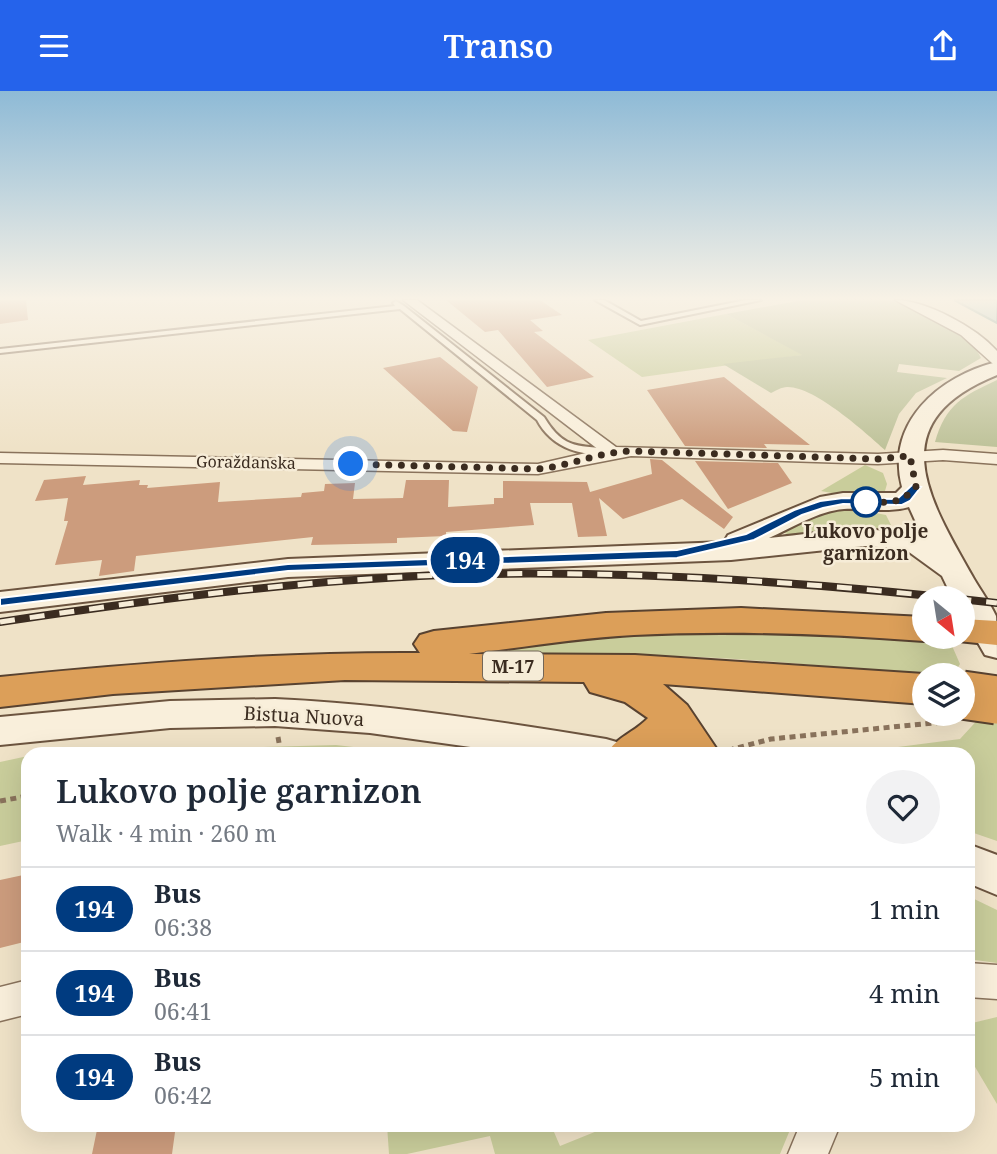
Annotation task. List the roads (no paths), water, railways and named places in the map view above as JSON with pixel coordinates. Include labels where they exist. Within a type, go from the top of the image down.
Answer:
[{"type":"highway","points":[[113,680],[174,664],[220,658],[396,647],[628,623],[710,619],[912,628]]},
{"type":"highway","name":"M-17","points":[[0,692],[113,680],[345,666],[495,666],[712,673],[912,687]]},
{"type":"highway","points":[[113,680],[147,685],[186,686],[414,680],[592,680],[629,686],[649,693],[665,705],[692,747]]},
{"type":"highway","points":[[975,703],[997,700]]},
{"type":"highway","points":[[643,747],[662,734],[672,716]]},
{"type":"street","points":[[470,350],[612,451]]},
{"type":"street","points":[[986,636],[916,487],[910,456],[920,419],[932,403],[964,381],[997,367]]},
{"type":"street","name":"Goraždanska","points":[[0,458],[538,469],[559,467],[612,451],[877,459],[943,455],[997,459]]},
{"type":"street","points":[[677,554],[750,537],[820,505],[843,501],[898,502],[906,499],[916,487]]},
{"type":"street","points":[[0,602],[288,568],[677,554],[753,549],[839,538],[884,538],[919,546],[955,572]]},
{"type":"street","name":"Bistua Nuova","points":[[0,731],[77,722],[228,712],[320,716],[421,725],[506,746]]},
{"type":"street","points":[[975,857],[997,864]]},
{"type":"street","points":[[975,866],[997,876]]},
{"type":"street","points":[[975,980],[997,982]]},
{"type":"street","points":[[0,1004],[21,998]]},
{"type":"street","points":[[808,1154],[817,1132]]},
{"type":"lane","points":[[460,350],[541,419],[547,432],[561,445],[612,451]]},
{"type":"railway","points":[[0,622],[276,587],[442,575],[581,574],[720,579],[997,603]]},
{"type":"place","name":"Lukovo polje garnizon","points":[[866,502]]}]
